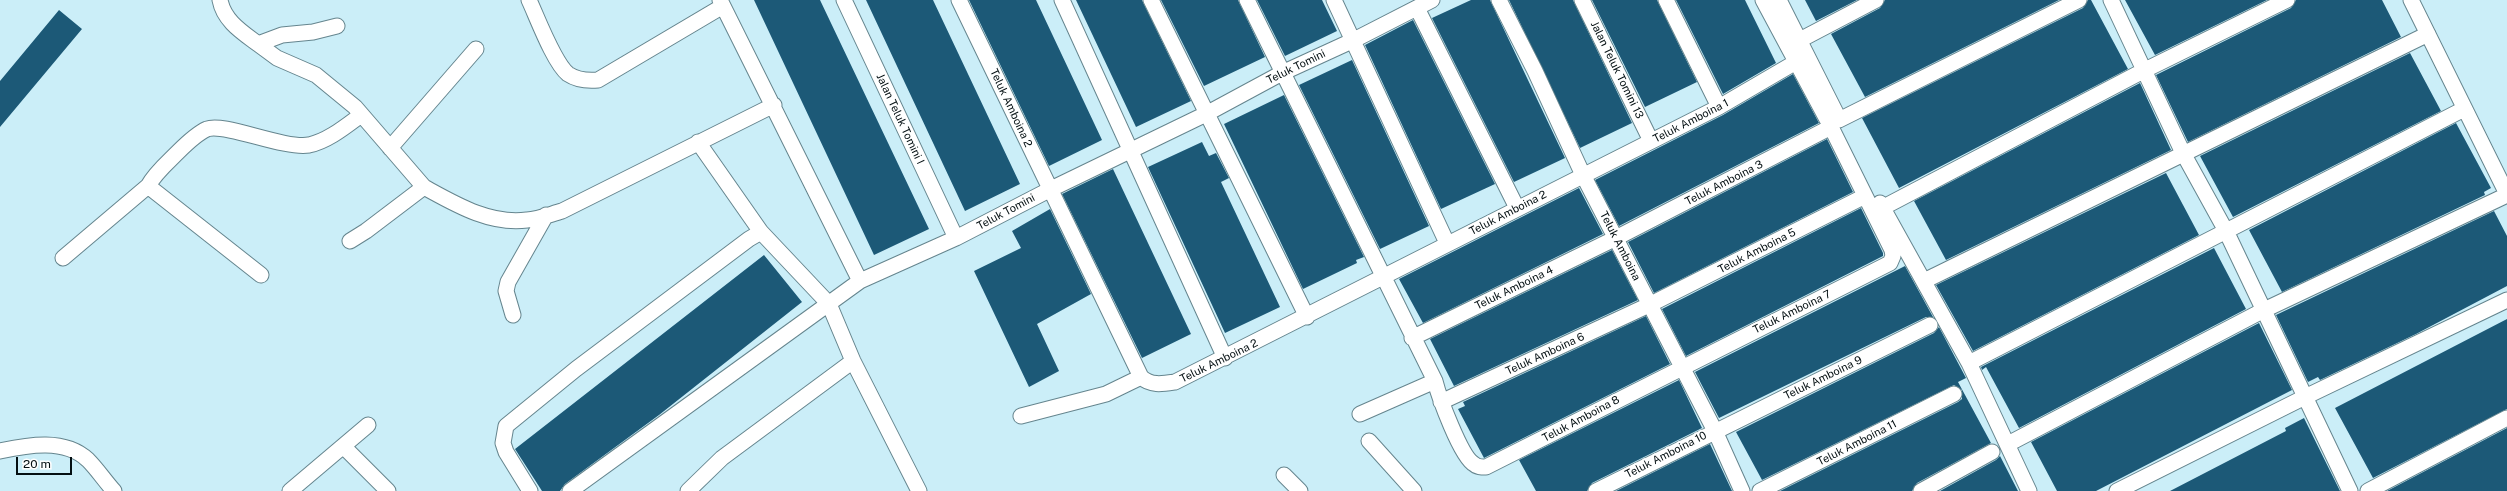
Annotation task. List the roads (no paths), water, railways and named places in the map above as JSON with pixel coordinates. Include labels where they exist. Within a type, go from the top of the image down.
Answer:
[{"type":"street","points":[[220,0],[222,8],[233,25],[277,58],[316,76],[361,115],[424,187],[458,206],[495,219],[527,220],[562,211],[774,105]]},
{"type":"street","points":[[528,0],[559,63],[568,73],[588,81],[598,80],[721,3],[774,105],[860,281]]},
{"type":"street","name":"Jalan Teluk Tomini I","points":[[844,0],[956,238]]},
{"type":"street","name":"Teluk Amboina 2","points":[[959,0],[1049,190],[1141,377],[1155,384],[1174,382],[1225,358],[1583,175]]},
{"type":"street","points":[[1062,0],[1225,358]]},
{"type":"street","points":[[1151,0],[1307,317]]},
{"type":"street","points":[[1247,0],[1434,381],[1441,402]]},
{"type":"street","points":[[1334,0],[1354,40],[1447,244]]},
{"type":"street","name":"Teluk Tomini","points":[[570,491],[860,281],[956,238],[1131,149],[1206,114],[1282,73],[1354,40],[1432,0]]},
{"type":"street","name":"Teluk Amboina","points":[[1499,0],[1535,71],[1583,175],[1715,431],[1742,491]]},
{"type":"street","name":"Jalan Teluk Tomini 13","points":[[1582,0],[1651,141]]},
{"type":"street","points":[[1666,0],[1720,107]]},
{"type":"street","points":[[1763,0],[1796,62],[1835,124],[1969,363],[2029,491]]},
{"type":"street","points":[[1779,0],[1835,124],[1865,196]]},
{"type":"street","points":[[1798,41],[1876,0]]},
{"type":"street","name":"Teluk Amboina 3","points":[[1616,238],[1835,124],[2079,0]]},
{"type":"street","points":[[2110,0],[2183,153],[2226,231],[2262,311],[2350,491]]},
{"type":"street","points":[[1882,208],[2143,71],[2287,0]]},
{"type":"street","points":[[2008,444],[2262,311],[2507,195],[2411,0]]},
{"type":"street","points":[[1417,8],[1517,208]]},
{"type":"street","points":[[258,44],[282,35],[313,32],[338,26]]},
{"type":"street","points":[[1924,281],[2428,34]]},
{"type":"street","points":[[390,148],[476,49]]},
{"type":"street","name":"Teluk Amboina 1","points":[[1583,175],[1720,107],[1796,62]]},
{"type":"street","points":[[1969,363],[2464,109]]},
{"type":"street","points":[[63,258],[148,186],[153,176],[187,142],[207,129],[219,128],[250,137],[308,145],[333,135],[361,115]]},
{"type":"street","points":[[698,142],[761,232],[829,304],[853,362],[919,491]]},
{"type":"street","points":[[148,186],[261,275]]},
{"type":"street","points":[[350,241],[366,231],[424,187]]},
{"type":"street","name":"Teluk Amboina 7","points":[[1682,366],[1887,266],[1892,259],[1892,250],[1865,196]]},
{"type":"street","name":"Teluk Amboina 5","points":[[1649,305],[1865,196]]},
{"type":"street","points":[[513,315],[506,291],[508,282],[546,215]]},
{"type":"street","points":[[530,491],[504,447],[503,442],[506,426],[576,368],[749,239],[761,232]]},
{"type":"street","name":"Teluk Amboina 4","points":[[1412,338],[1616,238]]},
{"type":"street","points":[[2117,491],[2305,397],[2507,300]]},
{"type":"street","name":"Teluk Amboina 6","points":[[1441,402],[1649,305]]},
{"type":"street","name":"Teluk Amboina 9","points":[[1715,431],[1930,325]]},
{"type":"street","points":[[688,491],[722,458],[853,362]]},
{"type":"street","name":"Teluk Amboina 8","points":[[1441,402],[1466,455],[1472,464],[1479,467],[1491,466],[1682,366]]},
{"type":"street","points":[[1021,416],[1106,394],[1141,377]]},
{"type":"street","points":[[1360,414],[1434,381]]},
{"type":"street","name":"Teluk Amboina 11","points":[[1760,491],[1954,394]]},
{"type":"street","points":[[2368,491],[2507,418]]},
{"type":"street","points":[[290,491],[344,447],[368,425]]},
{"type":"street","name":"Teluk Amboina 10","points":[[1596,491],[1715,431]]},
{"type":"street","points":[[1369,441],[1414,491]]},
{"type":"street","points":[[0,450],[26,445],[53,445],[74,451],[88,460],[114,491]]},
{"type":"street","points":[[344,447],[388,491]]},
{"type":"street","points":[[1921,491],[1992,452]]},
{"type":"street","points":[[1284,475],[1300,491]]}]
